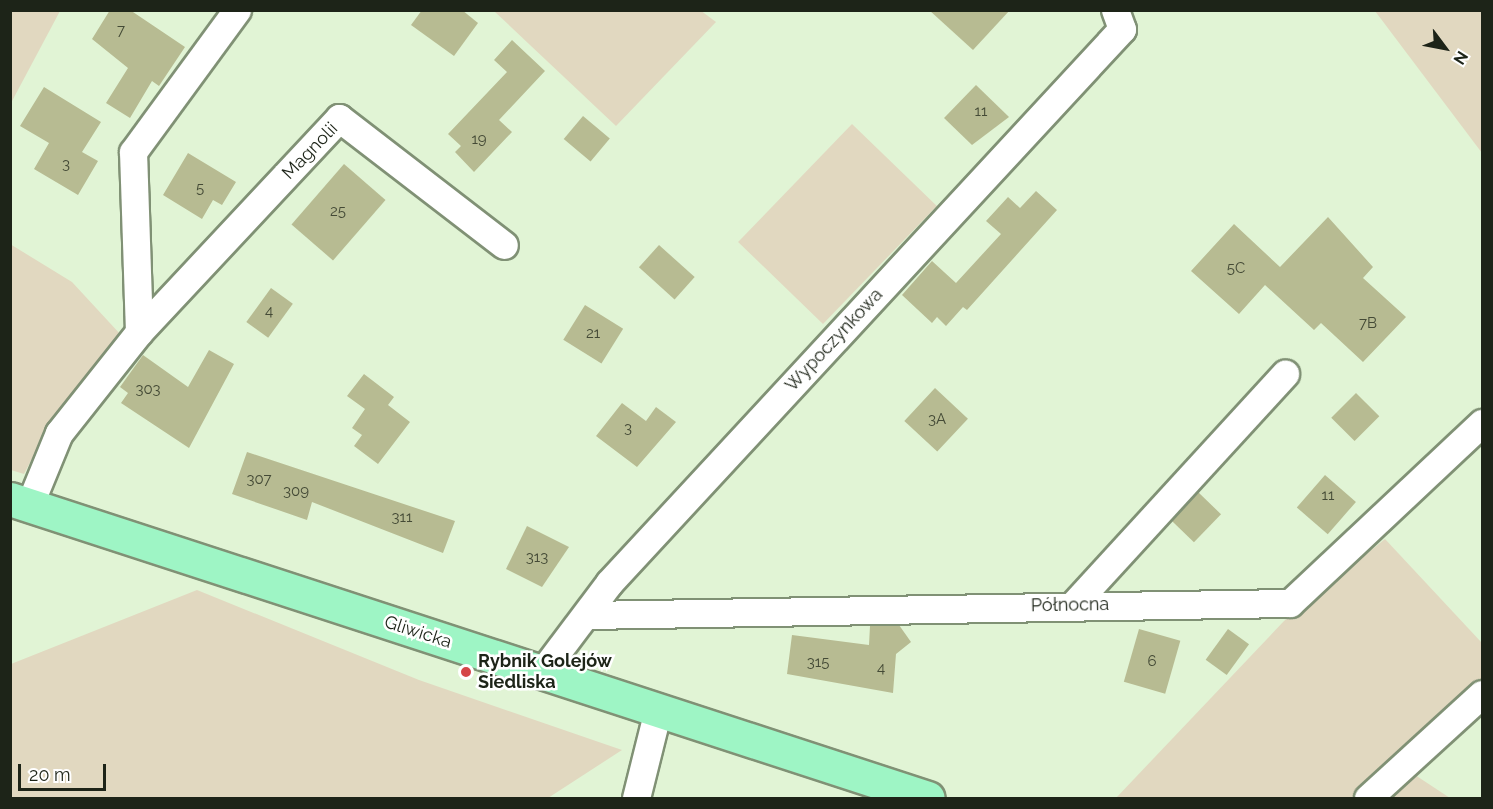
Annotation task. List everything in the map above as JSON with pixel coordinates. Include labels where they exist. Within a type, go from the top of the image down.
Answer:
[{"type":"main road","name":"Gliwicka","points":[[20,502],[928,798]]},
{"type":"street","points":[[139,332],[133,152],[237,10]]},
{"type":"street","name":"Wypoczynkowa","points":[[542,672],[559,643],[587,615],[609,583],[1122,29],[1115,10]]},
{"type":"street","name":"Magnolii","points":[[20,502],[58,433],[139,332],[339,118],[504,245]]},
{"type":"street","points":[[1072,605],[1285,374]]},
{"type":"street","name":"Północna","points":[[587,615],[1290,603],[1482,423]]},
{"type":"street","points":[[1368,798],[1482,694]]},
{"type":"street","points":[[636,798],[658,710]]},
{"type":"shaded area","points":[[700,10],[716,22],[616,126],[494,11]]},
{"type":"shaded area","points":[[10,11],[60,11],[11,103]]},
{"type":"shaded area","points":[[1375,11],[1482,11],[1482,153]]},
{"type":"shaded area","points":[[852,124],[937,206],[823,324],[738,242]]},
{"type":"shaded area","points":[[10,244],[72,282],[121,335],[47,430],[24,474],[11,470]]},
{"type":"shaded area","points":[[1385,539],[1482,643],[1482,678],[1351,798],[1116,798],[1284,621]]},
{"type":"shaded area","points":[[197,590],[419,680],[622,750],[548,798],[11,798],[11,664]]},
{"type":"shaded area","points":[[1412,773],[1450,798],[1385,798]]},
{"type":"building","points":[[110,10],[130,10],[185,47],[159,86],[152,81],[130,118],[106,103],[128,68],[92,39]]},
{"type":"building","points":[[422,10],[462,10],[478,23],[454,56],[411,25]]},
{"type":"building","points":[[929,10],[1010,10],[973,50]]},
{"type":"building","points":[[512,40],[545,71],[499,120],[512,132],[474,172],[455,152],[461,146],[448,134],[507,72],[494,60]]},
{"type":"building","points":[[976,85],[1009,117],[972,145],[944,118]]},
{"type":"building","points":[[44,87],[101,122],[82,152],[98,161],[78,195],[34,169],[49,143],[20,126]]},
{"type":"building","points":[[583,116],[610,138],[591,161],[564,139]]},
{"type":"building","points":[[188,153],[236,182],[222,205],[213,200],[202,219],[163,195]]},
{"type":"building","points":[[344,164],[386,200],[333,260],[292,224]]},
{"type":"building","points":[[1036,191],[1057,210],[967,310],[963,307],[946,326],[937,317],[932,323],[902,295],[932,261],[956,283],[1001,234],[986,221],[1008,197],[1020,208]]},
{"type":"building","points":[[1328,217],[1373,267],[1363,278],[1406,317],[1363,362],[1321,323],[1314,330],[1265,285],[1239,314],[1191,271],[1234,224],[1280,267]]},
{"type":"building","points":[[659,245],[695,277],[675,299],[639,267]]},
{"type":"building","points":[[271,288],[293,304],[268,338],[246,322]]},
{"type":"building","points":[[585,305],[623,329],[601,364],[563,340]]},
{"type":"building","points":[[209,350],[234,364],[189,448],[121,403],[128,393],[120,387],[143,355],[188,387]]},
{"type":"building","points":[[364,374],[394,397],[388,405],[410,422],[378,464],[354,446],[362,435],[352,428],[365,409],[347,396]]},
{"type":"building","points":[[935,388],[968,419],[937,452],[904,421]]},
{"type":"building","points":[[1356,393],[1379,416],[1355,441],[1331,418]]},
{"type":"building","points":[[622,403],[646,421],[656,407],[676,422],[637,467],[596,436]]},
{"type":"building","points":[[247,452],[455,521],[443,553],[312,502],[307,520],[232,494]]},
{"type":"building","points":[[1325,475],[1356,502],[1328,534],[1297,507]]},
{"type":"building","points":[[1198,492],[1221,514],[1194,542],[1171,520]]},
{"type":"building","points":[[527,526],[569,547],[542,587],[506,569]]},
{"type":"building","points":[[899,625],[911,642],[896,654],[893,693],[787,674],[792,635],[869,645],[870,626]]},
{"type":"building","points":[[1139,629],[1180,641],[1165,694],[1124,682]]},
{"type":"building","points":[[1228,629],[1249,644],[1227,675],[1206,660]]},
{"type":"place","name":"Rybnik Golejów Siedliska","points":[[466,672]]}]
